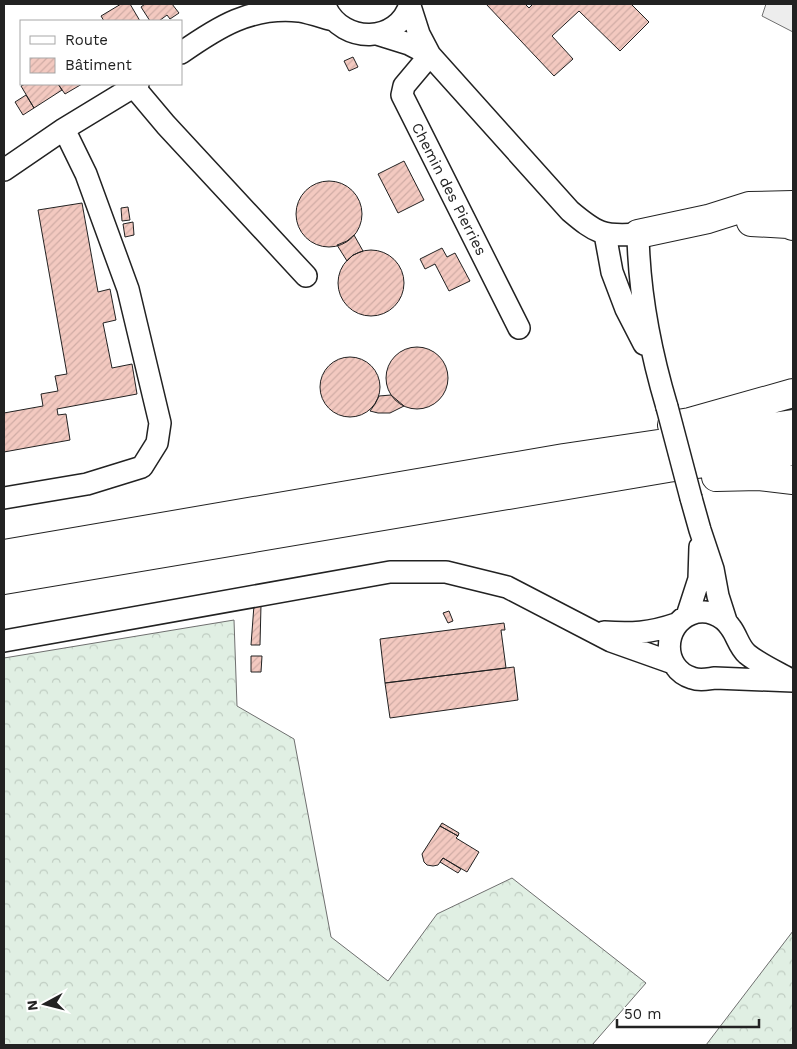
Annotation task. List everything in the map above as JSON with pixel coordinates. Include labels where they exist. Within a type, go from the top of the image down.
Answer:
[{"type":"highway","points":[[638,234],[708,219],[749,206],[793,205]]},
{"type":"highway","points":[[708,219],[788,224],[793,226]]},
{"type":"highway","points":[[564,458],[578,440],[690,422],[793,393]]},
{"type":"highway","points":[[4,554],[564,458],[793,424]]},
{"type":"highway","points":[[4,580],[668,468],[793,451]]},
{"type":"highway","points":[[668,468],[696,480],[724,476],[759,476],[793,480]]},
{"type":"street","points":[[182,52],[217,28],[238,19],[279,7],[300,11],[328,12],[342,28],[353,33],[365,35],[377,34],[397,24],[410,5]]},
{"type":"street","points":[[410,5],[419,34],[430,55],[570,211],[592,229],[605,234],[620,236],[638,234],[642,295],[655,366],[700,530],[714,569],[718,596],[731,630],[736,650],[733,661],[728,668],[715,678]]},
{"type":"street","points":[[377,34],[409,44],[430,55]]},
{"type":"street","name":"Chemin des Pierries","points":[[430,55],[404,86],[402,95],[519,328]]},
{"type":"street","points":[[4,170],[64,129],[136,85],[166,125],[306,276]]},
{"type":"street","points":[[4,498],[87,484],[142,466],[157,443],[160,423],[128,289],[86,174],[64,129]]},
{"type":"street","points":[[605,234],[612,272],[626,309],[655,366]]},
{"type":"street","points":[[700,530],[699,578],[681,620],[671,633],[669,643],[673,663],[682,673],[692,678],[704,680],[715,678],[793,681]]},
{"type":"street","points":[[4,641],[390,572],[446,572],[507,587],[611,641],[673,663]]},
{"type":"street","points":[[585,628],[631,634],[655,632],[694,613],[705,612],[716,615],[731,630],[746,654],[793,681]]},
{"type":"green space","points":[[234,620],[237,706],[294,739],[331,937],[388,981],[437,914],[512,878],[646,983],[592,1045],[4,1045],[4,658]]},
{"type":"green space","points":[[793,931],[793,1045],[706,1045]]},
{"type":"shaded area","points":[[766,4],[793,4],[793,32],[762,16]]},
{"type":"building","points":[[121,4],[130,4],[139,20],[103,20],[101,16]]},
{"type":"building","points":[[145,4],[172,4],[179,13],[170,19],[167,15],[160,20],[149,20],[141,7]]},
{"type":"building","points":[[486,4],[525,4],[529,8],[533,4],[631,4],[649,22],[620,51],[579,11],[552,36],[573,59],[554,76]]},
{"type":"building","points":[[353,57],[358,67],[349,71],[344,61]]},
{"type":"building","points":[[59,85],[62,90],[34,108],[21,86]]},
{"type":"building","points":[[59,85],[80,85],[65,94]]},
{"type":"building","points":[[26,95],[34,108],[23,115],[15,102]]},
{"type":"building","points":[[404,161],[424,200],[398,213],[378,174]]},
{"type":"building","points":[[329,181],[341,184],[352,191],[359,202],[362,214],[359,226],[352,237],[341,244],[329,247],[317,244],[306,237],[299,226],[296,214],[299,202],[306,191],[317,184]]},
{"type":"building","points":[[82,203],[98,292],[110,289],[116,320],[103,323],[112,368],[132,364],[137,394],[57,409],[58,415],[66,414],[70,440],[4,452],[4,413],[43,406],[41,394],[58,391],[55,376],[67,374],[38,210]]},
{"type":"building","points":[[128,207],[130,220],[122,221],[121,208]]},
{"type":"building","points":[[133,222],[134,235],[125,237],[123,224]]},
{"type":"building","points":[[354,235],[363,251],[353,255],[347,261],[337,245],[347,241]]},
{"type":"building","points":[[442,248],[447,257],[455,253],[470,281],[449,291],[435,264],[425,269],[420,259]]},
{"type":"building","points":[[371,250],[383,253],[394,260],[401,271],[404,283],[401,295],[394,306],[383,313],[371,316],[359,313],[348,306],[341,295],[338,283],[341,271],[348,260],[359,253]]},
{"type":"building","points":[[411,347],[423,347],[439,356],[446,366],[448,378],[446,390],[439,400],[423,409],[411,409],[400,404],[391,395],[386,384],[386,372],[391,361],[400,352]]},
{"type":"building","points":[[344,357],[356,357],[367,362],[375,370],[380,381],[378,399],[367,412],[356,417],[344,417],[333,412],[325,404],[320,393],[320,381],[325,370],[333,362]]},
{"type":"building","points":[[391,395],[404,406],[390,413],[370,411],[379,396]]},
{"type":"building","points":[[254,605],[261,605],[260,645],[251,645]]},
{"type":"building","points":[[449,611],[453,621],[448,623],[443,613]]},
{"type":"building","points":[[504,623],[505,630],[501,630],[506,668],[385,683],[380,639]]},
{"type":"building","points":[[251,656],[262,656],[261,672],[251,672]]},
{"type":"building","points":[[514,667],[518,700],[390,718],[385,683]]},
{"type":"building","points":[[442,823],[459,833],[458,836],[440,826]]},
{"type":"building","points":[[440,826],[458,836],[456,838],[479,852],[467,872],[443,858],[438,865],[427,865],[424,862],[422,854]]},
{"type":"building","points":[[443,858],[461,869],[458,873],[440,862]]}]
